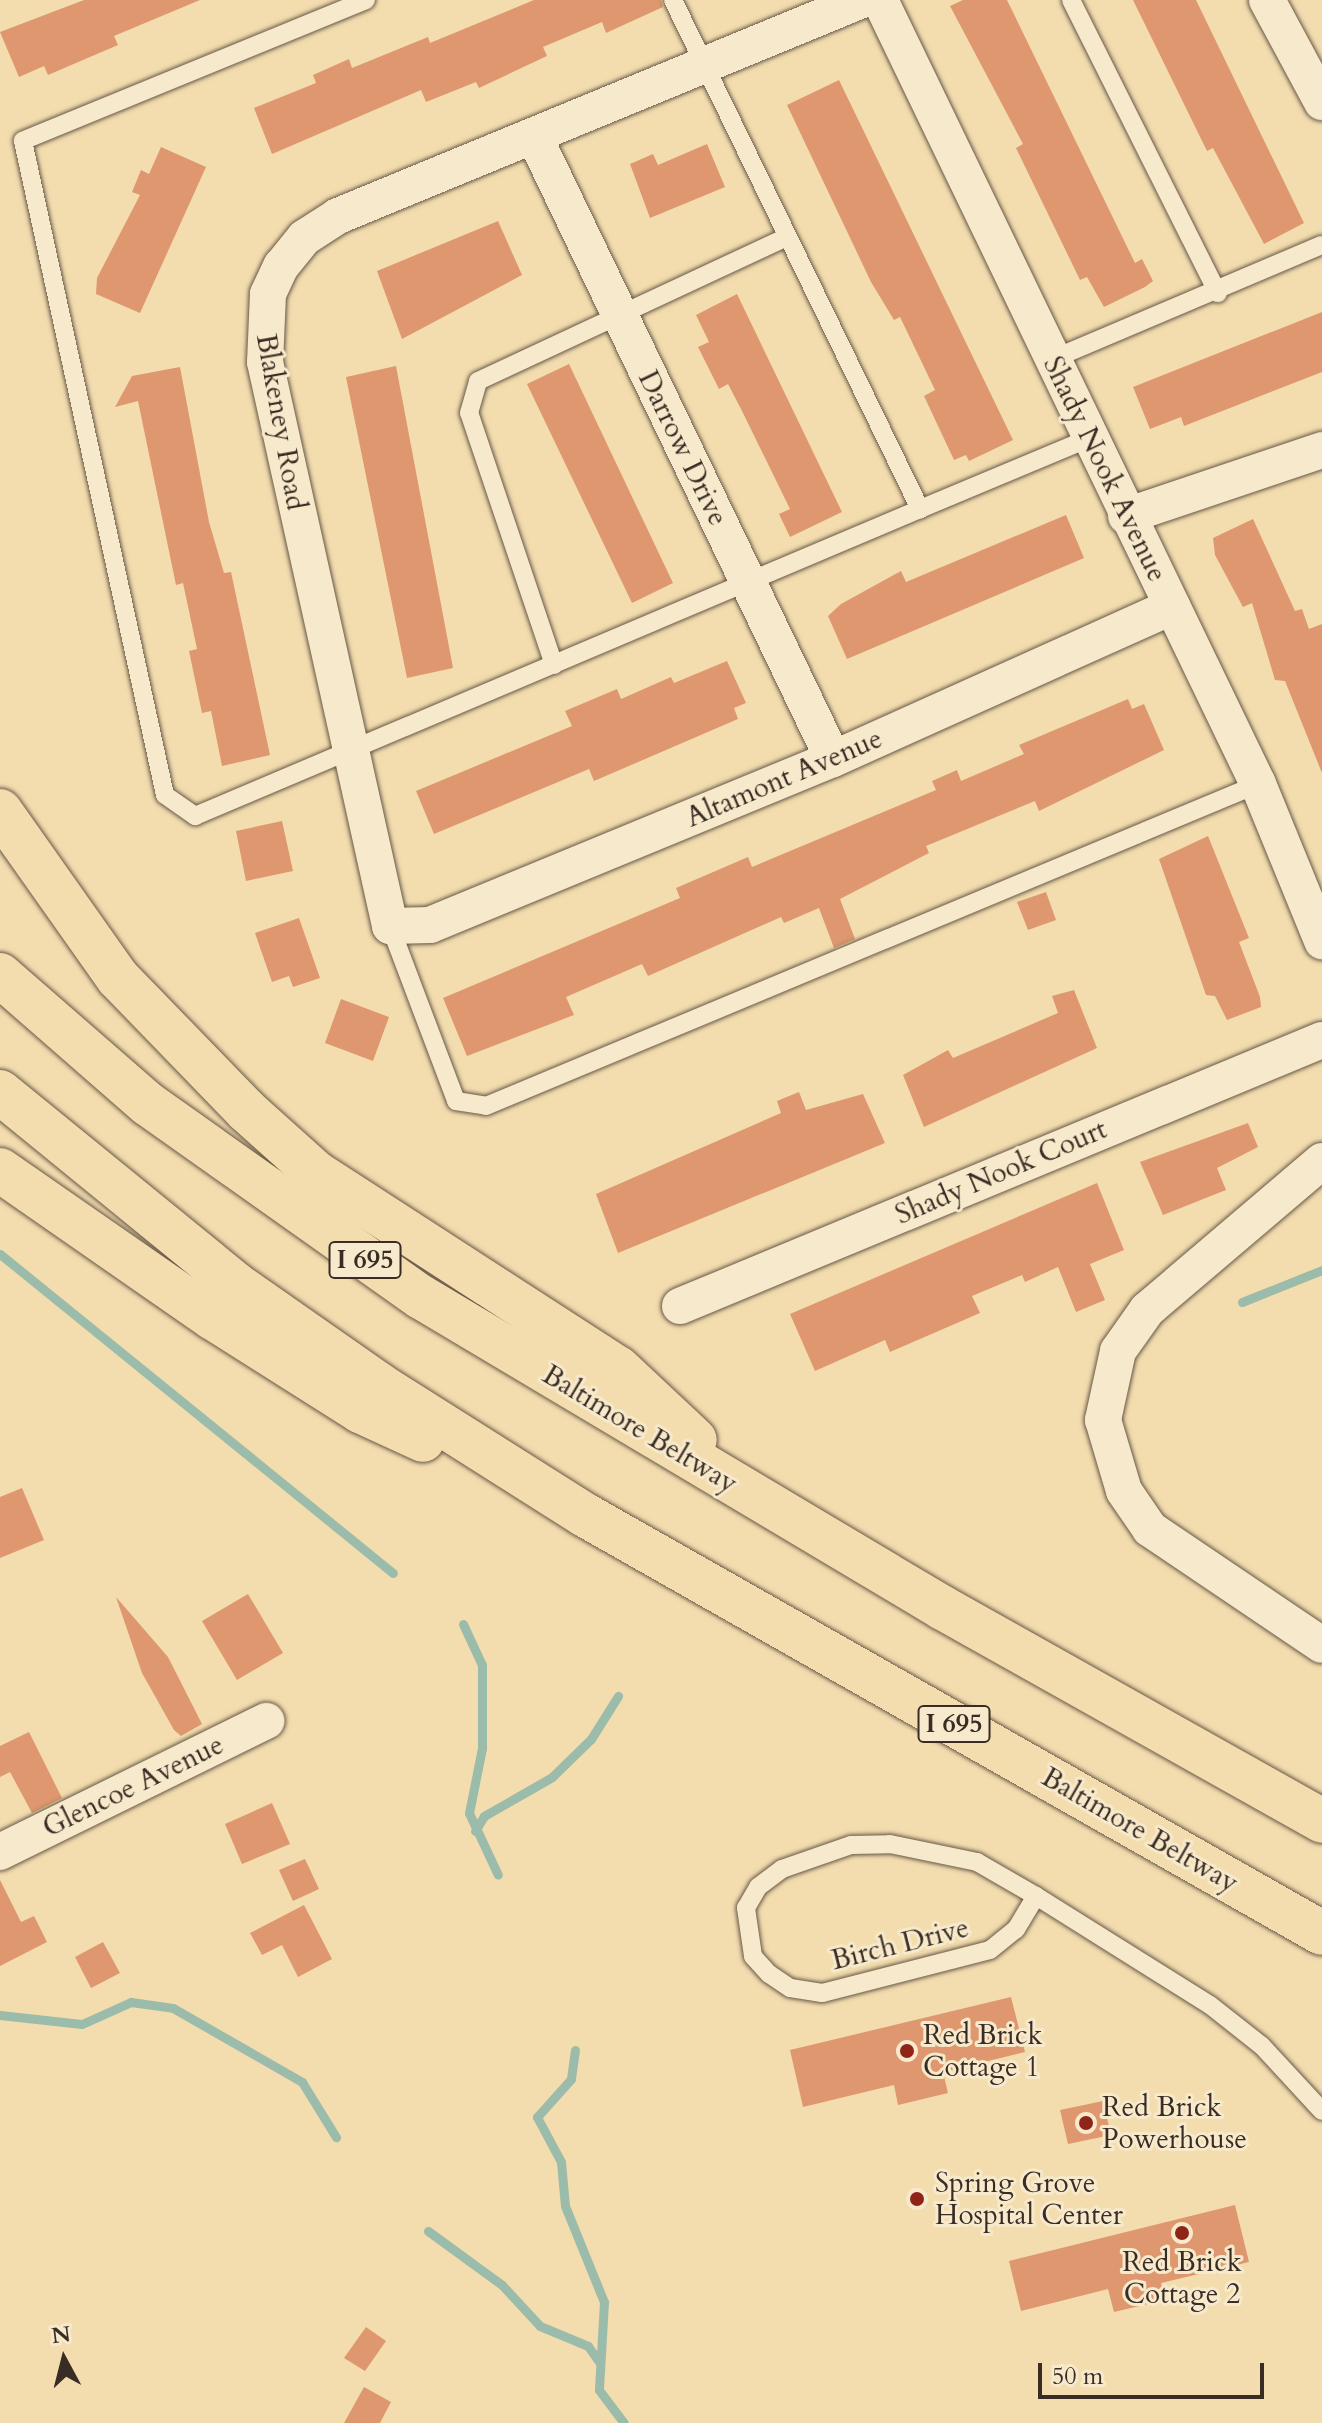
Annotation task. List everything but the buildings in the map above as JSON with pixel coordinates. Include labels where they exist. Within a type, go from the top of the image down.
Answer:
[{"type":"highway","points":[[0,811],[118,978],[247,1111],[316,1173],[618,1368],[761,1501]]},
{"type":"highway","name":"Baltimore Beltway","points":[[0,975],[148,1104],[277,1202],[761,1501],[1322,1821]]},
{"type":"highway","name":"Baltimore Beltway","points":[[0,1092],[235,1284],[585,1515],[1322,1933]]},
{"type":"highway","points":[[0,1170],[360,1411],[585,1515]]},
{"type":"street","name":"Blakeney Road","points":[[390,926],[347,752],[265,362],[268,294],[304,238],[338,216],[862,0]]},
{"type":"street","name":"Shady Nook Avenue","points":[[880,0],[1126,516],[1258,784],[1322,941]]},
{"type":"street","points":[[1267,0],[1322,102]]},
{"type":"street","name":"Darrow Drive","points":[[534,136],[833,759]]},
{"type":"street","points":[[1126,516],[1322,450]]},
{"type":"street","name":"Altamont Avenue","points":[[390,926],[430,925],[833,759],[1172,607]]},
{"type":"street","name":"Shady Nook Court","points":[[680,1306],[1322,1040]]},
{"type":"street","points":[[1322,1161],[1147,1310],[1118,1351],[1103,1420],[1124,1491],[1150,1529],[1322,1645]]},
{"type":"street","name":"Glencoe Avenue","points":[[0,1852],[266,1721]]},
{"type":"lane","points":[[366,0],[23,141],[165,795],[195,816],[1090,438]]},
{"type":"lane","points":[[673,0],[920,509]]},
{"type":"lane","points":[[1071,0],[1218,293]]},
{"type":"lane","points":[[554,665],[469,413],[471,395],[492,371],[787,237]]},
{"type":"lane","points":[[1053,359],[1218,293],[1322,245]]},
{"type":"lane","points":[[390,926],[456,1101],[486,1106],[1258,784]]},
{"type":"lane","name":"Birch Drive","points":[[1036,1896],[1016,1929],[990,1950],[822,1993],[790,1988],[769,1974],[753,1956],[746,1908],[758,1887],[782,1869],[851,1845],[890,1844],[977,1862],[1036,1896],[1210,2005],[1273,2056],[1322,2111]]},
{"type":"waterway","points":[[0,1254],[393,1573]]},
{"type":"waterway","points":[[1242,1302],[1322,1270]]},
{"type":"waterway","points":[[463,1624],[482,1665],[482,1748],[469,1813],[498,1875]]},
{"type":"waterway","points":[[475,1831],[484,1816],[552,1777],[591,1739],[618,1696]]},
{"type":"waterway","points":[[0,2015],[82,2024],[131,2002],[173,2008],[302,2082],[336,2137]]},
{"type":"waterway","points":[[575,2050],[571,2079],[537,2117],[561,2162],[565,2206],[604,2302],[599,2390],[624,2423]]},
{"type":"waterway","points":[[428,2231],[502,2285],[540,2326],[588,2346],[599,2362]]},
{"type":"place","name":"Red Brick Cottage 1","points":[[907,2051]]},
{"type":"place","name":"Red Brick Powerhouse","points":[[1086,2123]]},
{"type":"place","name":"Spring Grove Hospital Center","points":[[917,2199]]},
{"type":"place","name":"Red Brick Cottage 2","points":[[1182,2233]]}]
